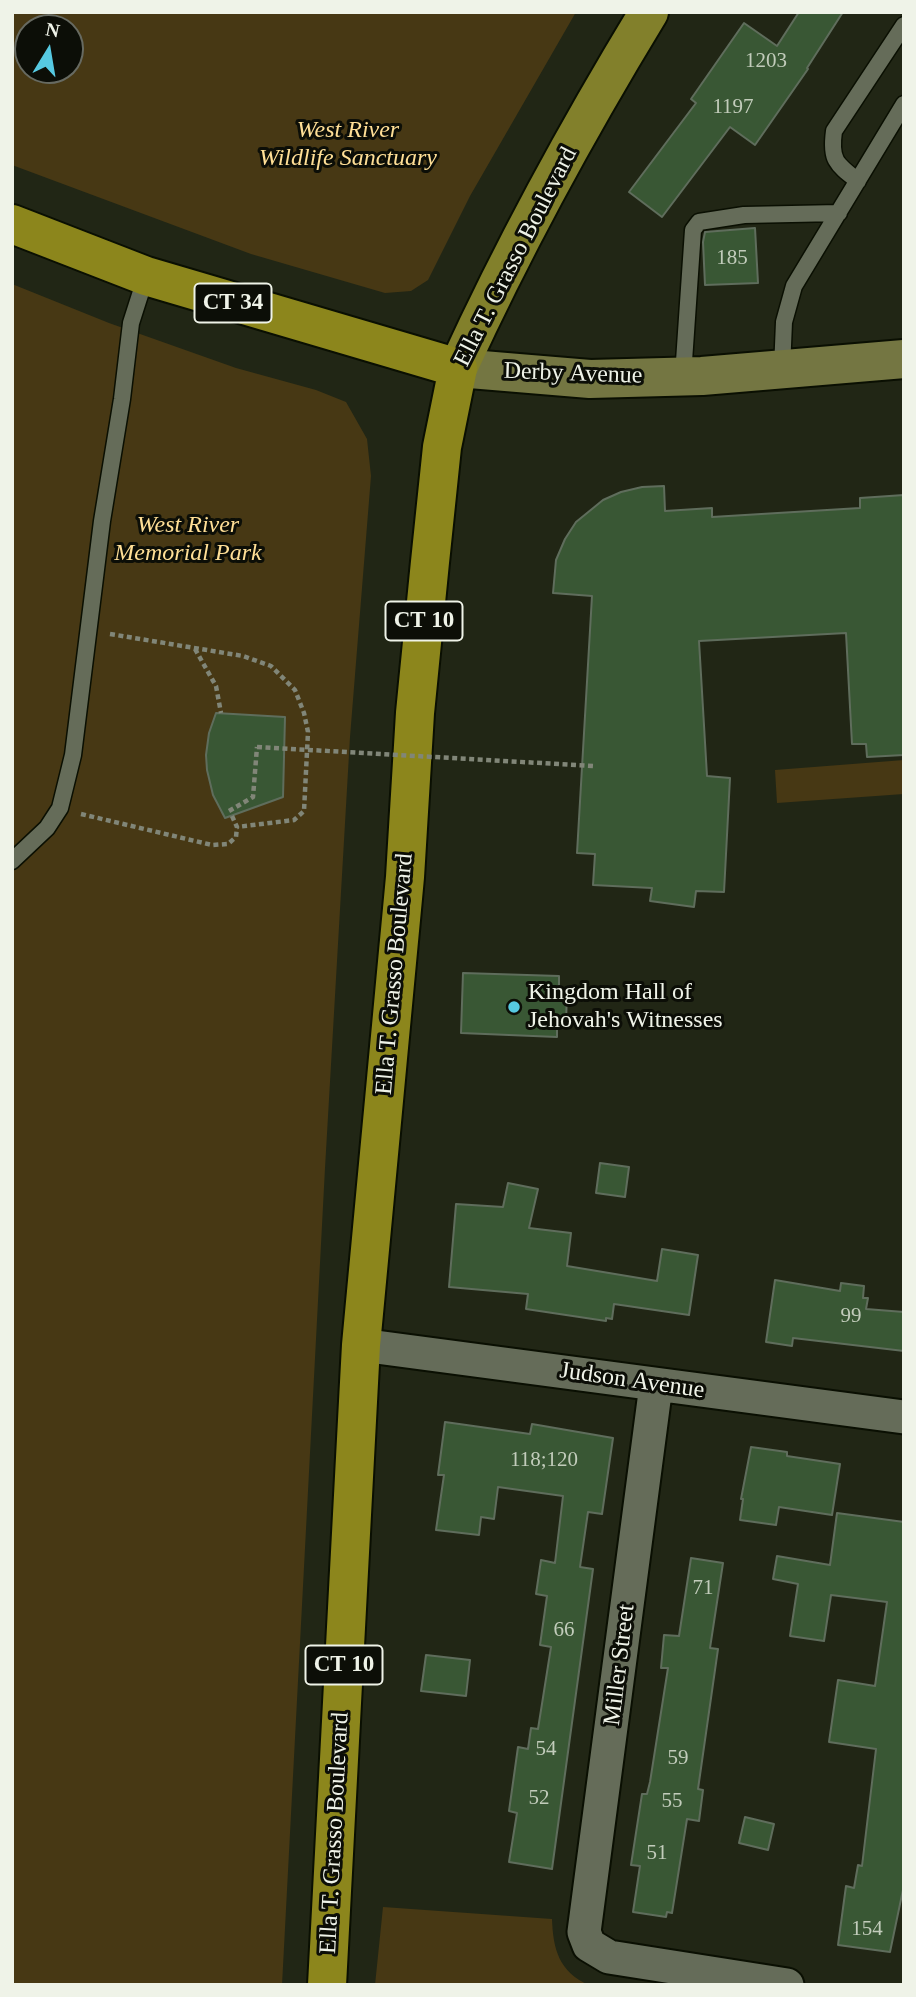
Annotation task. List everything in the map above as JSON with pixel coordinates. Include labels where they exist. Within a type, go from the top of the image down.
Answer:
[{"type":"highway","name":"Derby Avenue","points":[[12,224],[146,276],[458,368]]},
{"type":"highway","name":"Ella T. Grasso Boulevard","points":[[327,1985],[361,1345],[405,877],[415,713],[442,447],[458,368]]},
{"type":"main road","name":"Ella T. Grasso Boulevard","points":[[458,368],[510,262],[606,82],[649,12]]},
{"type":"main road","name":"Derby Avenue","points":[[458,368],[590,379],[683,376],[904,359]]},
{"type":"street","name":"Judson Avenue","points":[[361,1345],[904,1417]]},
{"type":"street","name":"Miller Street","points":[[656,1385],[584,1932],[589,1945],[609,1957],[787,1985]]},
{"type":"lane","points":[[858,181],[838,166],[832,150],[834,131],[904,25]]},
{"type":"lane","points":[[782,369],[784,322],[794,286],[904,104]]},
{"type":"lane","points":[[683,376],[693,230],[699,222],[744,215],[839,213]]},
{"type":"lane","points":[[12,861],[47,828],[60,808],[73,755],[102,521],[122,399],[131,323],[146,276]]},
{"type":"path","points":[[89,630],[243,656],[271,666],[295,690],[308,732],[304,811],[294,820],[237,827]]},
{"type":"path","points":[[194,648],[216,685],[221,713]]},
{"type":"path","points":[[60,808],[212,845],[228,844],[236,837],[237,827],[230,813],[253,797],[257,747],[593,766]]},
{"type":"green space","name":"West River Wildlife Sanctuary","points":[[12,12],[576,12],[470,196],[428,280],[411,291],[385,293],[251,254],[12,165]]},
{"type":"green space","name":"West River Memorial Park","points":[[12,284],[109,323],[236,368],[316,390],[346,402],[367,439],[371,476],[350,737],[282,1985],[12,1985]]},
{"type":"green space","points":[[904,760],[904,794],[777,803],[775,770]]},
{"type":"green space","points":[[383,1907],[552,1919],[556,1950],[564,1966],[589,1985],[375,1985]]},
{"type":"building","points":[[799,12],[843,12],[808,69],[755,145],[730,127],[662,217],[629,192],[696,103],[691,99],[744,23],[777,46]]},
{"type":"building","points":[[755,228],[758,283],[705,285],[705,232]]},
{"type":"building","points":[[664,486],[665,511],[712,508],[712,517],[860,508],[860,498],[904,495],[904,755],[867,757],[866,744],[852,744],[846,633],[699,641],[707,776],[730,778],[724,892],[696,891],[694,907],[650,901],[652,888],[593,885],[595,854],[577,853],[592,596],[553,593],[556,560],[576,522],[603,500],[621,492]]},
{"type":"building","points":[[216,713],[285,717],[283,797],[225,818],[213,795],[207,770],[209,733]]},
{"type":"building","name":"Kingdom Hall of Jehovah's Witnesses","points":[[463,973],[559,976],[559,988],[567,989],[566,1025],[557,1025],[557,1037],[461,1033]]},
{"type":"building","points":[[600,1163],[629,1167],[625,1197],[596,1193]]},
{"type":"building","points":[[508,1183],[538,1189],[529,1228],[571,1233],[567,1266],[657,1281],[662,1249],[698,1255],[689,1315],[614,1304],[612,1319],[606,1318],[606,1321],[526,1309],[528,1294],[449,1287],[456,1204],[503,1207]]},
{"type":"building","points":[[775,1280],[840,1291],[841,1283],[864,1286],[863,1298],[868,1298],[866,1309],[904,1312],[904,1351],[793,1338],[792,1346],[766,1342]]},
{"type":"building","points":[[445,1422],[530,1434],[532,1424],[613,1438],[602,1514],[588,1512],[580,1567],[593,1569],[552,1869],[509,1862],[517,1813],[509,1811],[518,1747],[528,1749],[531,1728],[538,1729],[551,1647],[540,1645],[547,1596],[536,1594],[541,1560],[555,1563],[563,1496],[498,1487],[494,1519],[481,1517],[479,1535],[436,1530],[444,1475],[438,1475]]},
{"type":"building","points":[[751,1447],[840,1464],[832,1515],[779,1507],[776,1525],[740,1520],[741,1499]]},
{"type":"building","points":[[837,1513],[904,1522],[904,1885],[890,1952],[838,1945],[846,1886],[854,1888],[858,1865],[862,1866],[876,1749],[829,1742],[838,1680],[875,1686],[887,1602],[831,1595],[824,1641],[790,1636],[798,1584],[773,1579],[777,1556],[830,1565]]},
{"type":"building","points":[[691,1558],[723,1563],[710,1648],[718,1649],[698,1789],[703,1790],[699,1821],[687,1819],[672,1913],[667,1912],[666,1917],[633,1912],[640,1866],[631,1865],[642,1794],[647,1794],[650,1782],[668,1668],[661,1668],[664,1635],[679,1636]]},
{"type":"building","points":[[426,1655],[470,1660],[466,1696],[421,1691]]},
{"type":"building","points":[[745,1817],[774,1824],[768,1850],[739,1843]]},
{"type":"place","name":"Kingdom Hall of Jehovah's Witnesses","points":[[514,1007]]}]
